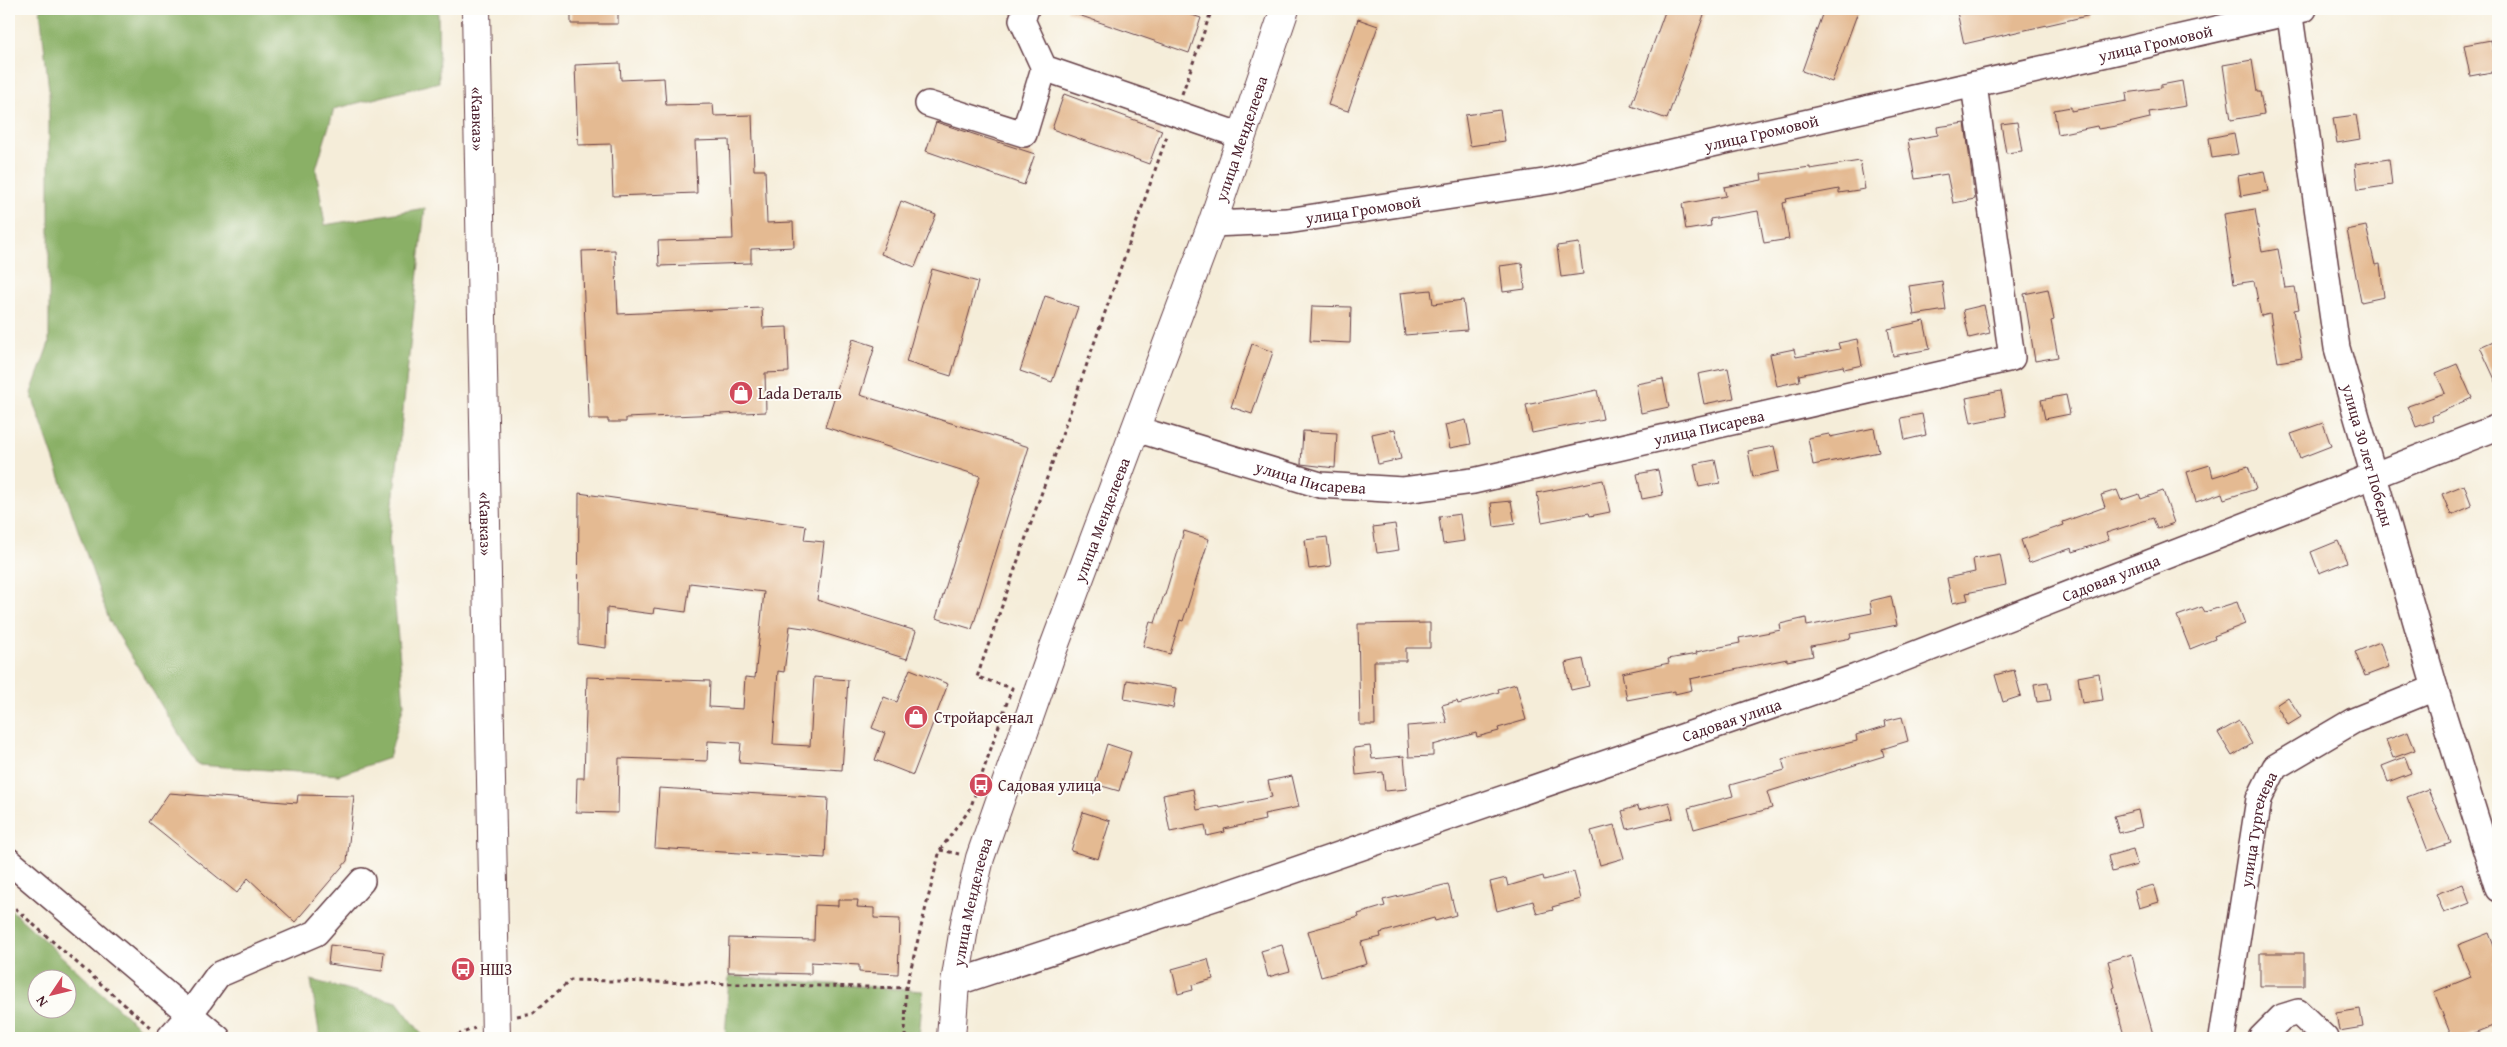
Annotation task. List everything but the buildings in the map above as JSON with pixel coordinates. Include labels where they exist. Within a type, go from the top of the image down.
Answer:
[{"type":"main road","name":"«Кавказ»","points":[[476,9],[496,1029]]},
{"type":"main road","name":"улица Менделеева","points":[[951,1038],[956,983],[965,922],[980,858],[1052,652],[1212,224],[1285,9]]},
{"type":"street","points":[[928,104],[1024,134],[1044,68],[1022,20],[1026,9]]},
{"type":"street","name":"улица Громовой","points":[[1212,224],[1287,221],[1550,181],[2294,10]]},
{"type":"street","name":"улица 30 лет Победы","points":[[2294,10],[2337,348],[2435,688],[2498,889]]},
{"type":"street","points":[[1044,68],[1242,136]]},
{"type":"street","name":"улица Писарева","points":[[1136,429],[1320,485],[1403,490],[1473,481],[2012,358],[1974,85]]},
{"type":"street","name":"Садовая улица","points":[[956,983],[1217,897],[1856,677],[2498,427]]},
{"type":"street","name":"улица Тургенева","points":[[2222,1038],[2259,799],[2275,767],[2352,721],[2435,688]]},
{"type":"street","points":[[9,862],[218,1038]]},
{"type":"street","points":[[162,1035],[190,1014],[218,975],[316,933],[362,881]]},
{"type":"street","points":[[2261,1038],[2282,1017],[2298,1012],[2325,1038]]},
{"type":"path","points":[[905,1038],[906,988],[940,850],[970,809],[1012,688],[977,677],[1212,9]]},
{"type":"path","points":[[9,903],[162,1035]]},
{"type":"path","points":[[450,1038],[496,1029],[533,1013],[571,980],[906,988]]},
{"type":"green space","points":[[40,9],[438,9],[439,82],[334,109],[316,169],[325,225],[425,208],[389,540],[404,704],[389,758],[339,775],[198,765],[109,620],[31,393],[49,343],[49,90]]},
{"type":"green space","points":[[9,908],[76,970],[28,970],[28,1020],[78,1020],[78,971],[145,1033],[141,1038],[9,1038]]},
{"type":"green space","points":[[729,976],[923,991],[919,1038],[725,1038]]},
{"type":"green space","points":[[311,980],[397,1002],[425,1038],[320,1038]]},
{"type":"place","name":"Lada Dеталь","points":[[741,393]]},
{"type":"place","name":"Стройарсенал","points":[[916,717]]},
{"type":"place","name":"Садовая улица","points":[[981,785]]},
{"type":"place","name":"НШЗ","points":[[463,969]]}]
